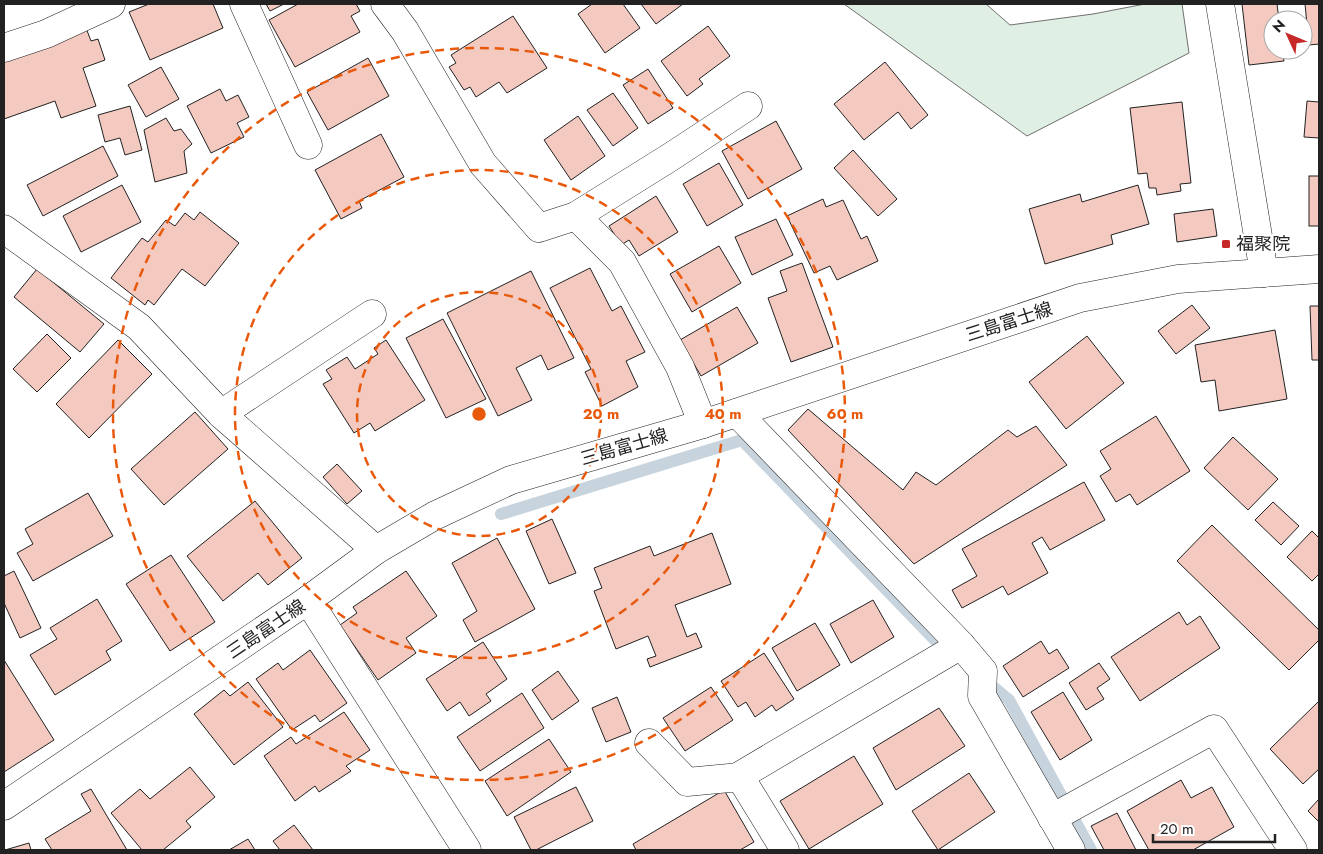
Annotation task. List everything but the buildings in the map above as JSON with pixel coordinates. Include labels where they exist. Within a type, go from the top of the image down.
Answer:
[{"type":"street","points":[[4,48],[46,34],[111,4]]},
{"type":"street","points":[[244,4],[308,145]]},
{"type":"street","points":[[385,4],[405,31],[483,164],[539,228],[576,216],[748,106]]},
{"type":"street","points":[[1220,4],[1264,273]]},
{"type":"street","points":[[576,216],[622,262],[680,367],[703,424]]},
{"type":"street","points":[[4,229],[140,327],[221,414],[376,550]]},
{"type":"street","name":"三島富士線","points":[[4,806],[308,600],[376,550],[434,516],[511,480],[703,424],[1080,298],[1178,279],[1319,269]]},
{"type":"street","points":[[221,414],[372,314]]},
{"type":"street","points":[[737,413],[961,645],[982,683],[1064,812],[1071,850]]},
{"type":"street","points":[[308,600],[467,850]]},
{"type":"street","points":[[736,778],[961,645]]},
{"type":"street","points":[[1064,812],[1214,729],[1293,850]]},
{"type":"street","points":[[649,743],[687,782],[740,777],[785,850]]},
{"type":"green space","points":[[844,4],[986,4],[1010,25],[1093,14],[1145,4],[1182,4],[1189,53],[1027,136]]},
{"type":"waterway","points":[[501,514],[742,440],[936,641],[951,653]]},
{"type":"waterway","points":[[984,679],[1009,700],[1091,850]]},
{"type":"place","name":"福聚院","points":[[1226,244]]}]
